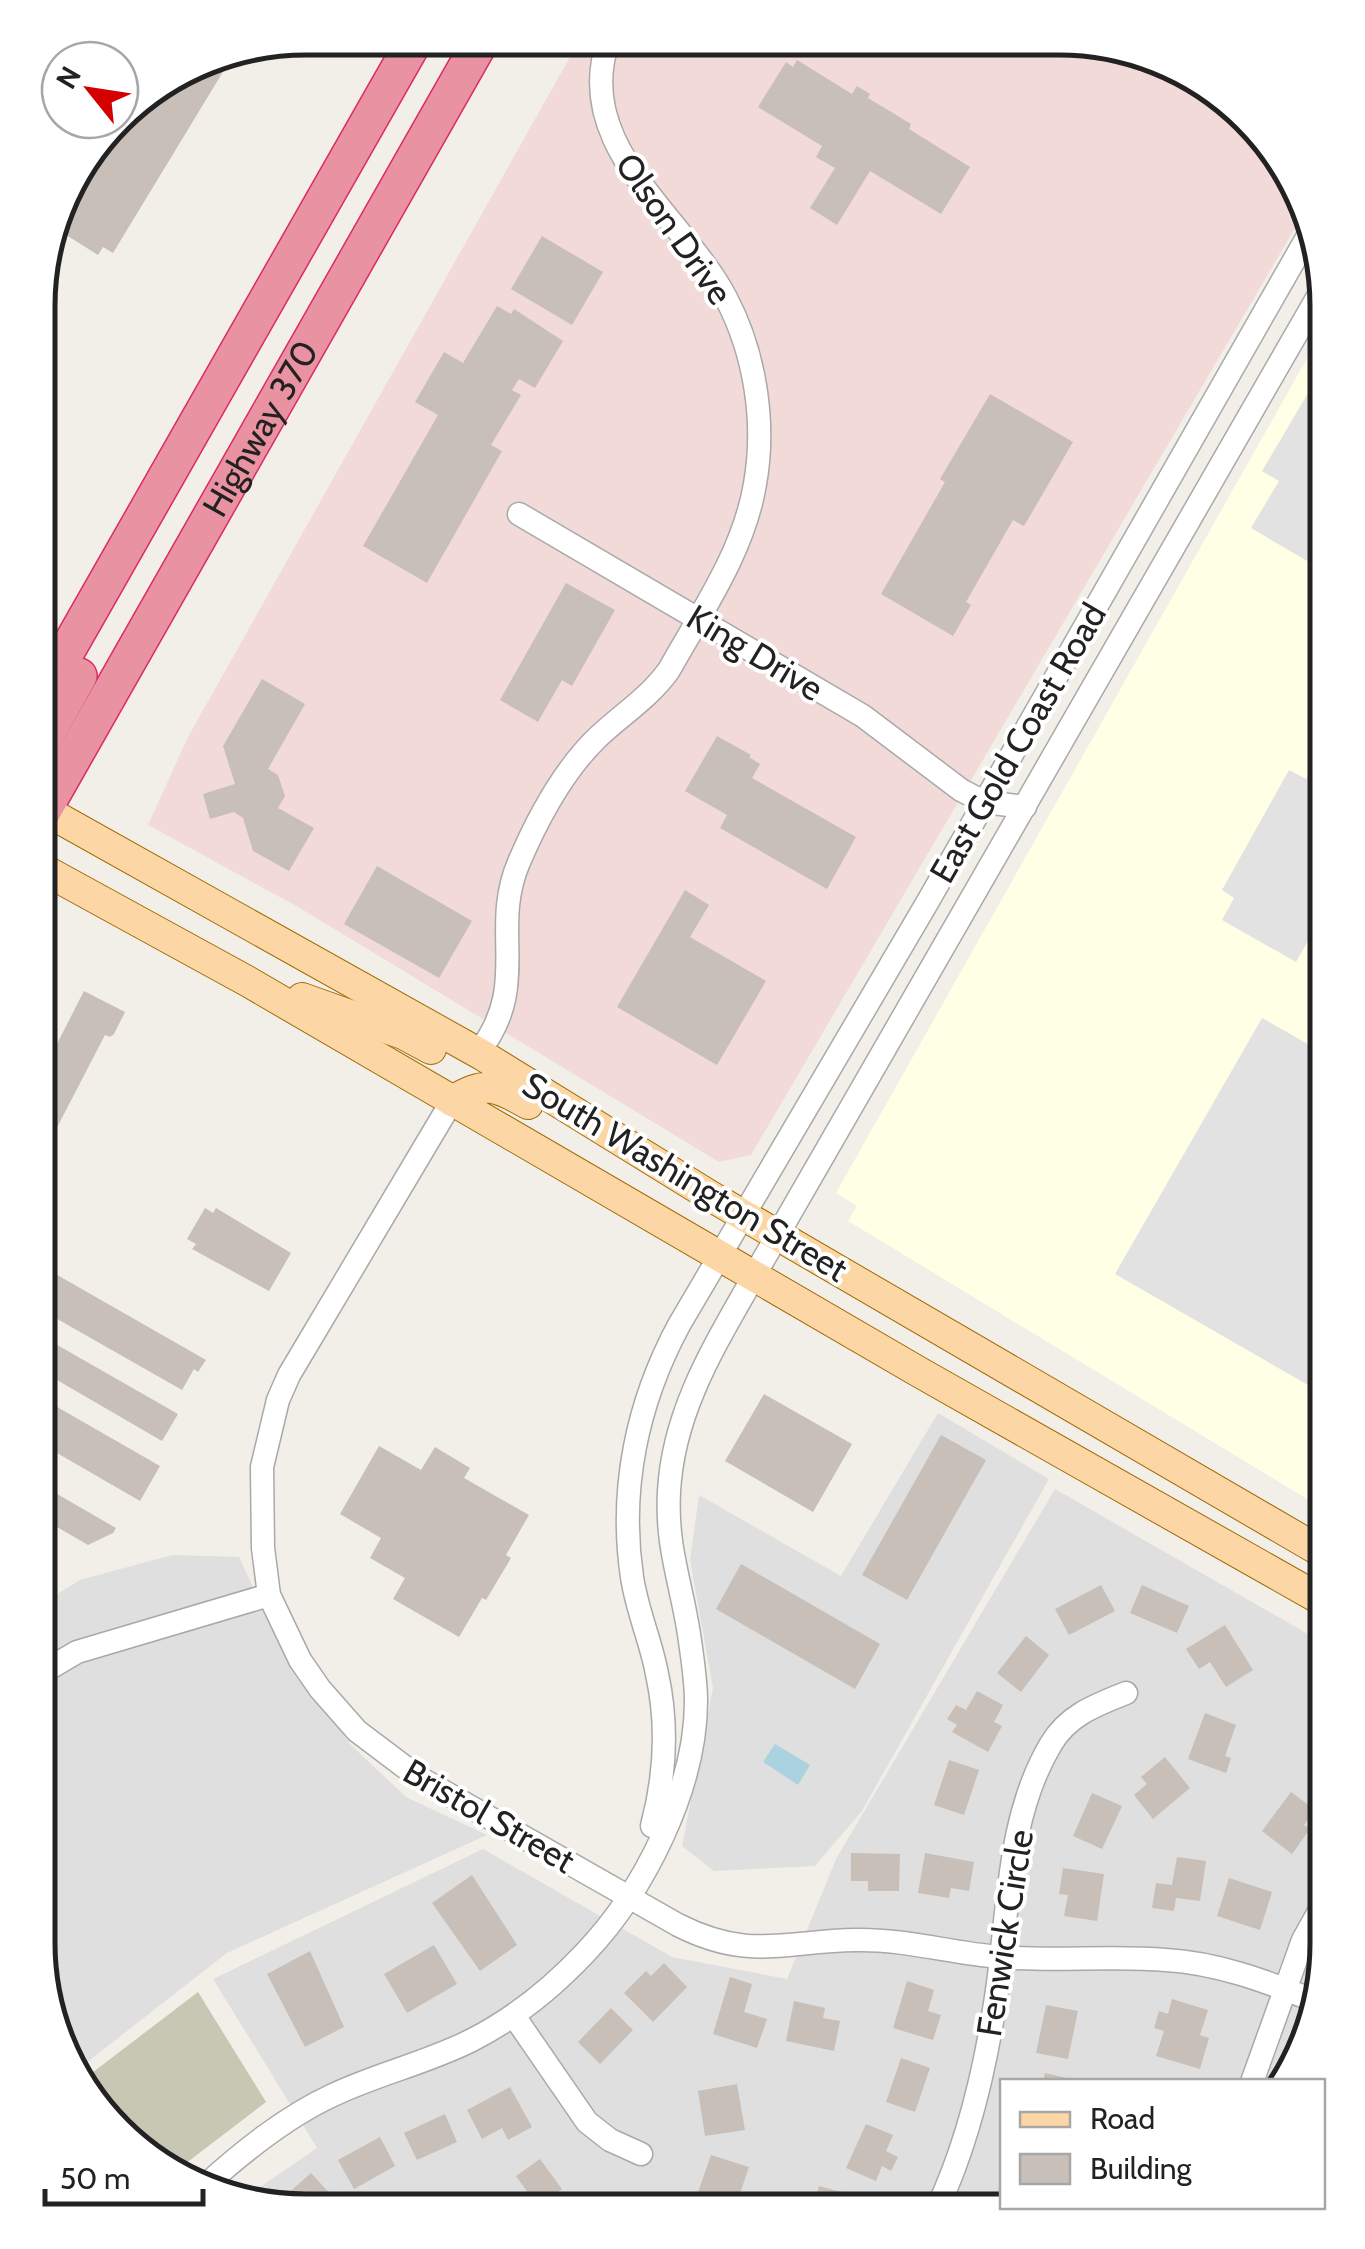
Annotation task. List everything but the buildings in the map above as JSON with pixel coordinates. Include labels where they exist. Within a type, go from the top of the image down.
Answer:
[{"type":"highway","name":"Highway 370","points":[[55,672],[406,55]]},
{"type":"highway","name":"Highway 370","points":[[55,786],[472,55]]},
{"type":"highway","points":[[55,719],[190,479],[216,423],[236,352]]},
{"type":"main road","name":"South Washington Street","points":[[55,819],[478,1053],[651,1160],[1309,1545]]},
{"type":"main road","name":"South Washington Street","points":[[55,875],[247,981],[1309,1593]]},
{"type":"main road","points":[[247,981],[404,1034],[451,1060],[466,1062],[478,1053]]},
{"type":"main road","points":[[452,1101],[476,1086],[494,1087],[626,1160],[651,1160]]},
{"type":"street","name":"Olson Drive","points":[[478,1053],[497,1023],[508,988],[508,913],[520,861],[553,798],[580,758],[658,684],[698,618],[733,555],[746,521],[758,467],[759,414],[746,345],[725,296],[690,242],[630,168],[605,120],[602,77],[607,55]]},
{"type":"street","name":"East Gold Coast Road","points":[[628,1895],[656,1813],[664,1752],[657,1672],[632,1580],[627,1539],[634,1445],[642,1408],[664,1354],[1304,253]]},
{"type":"street","name":"East Gold Coast Road","points":[[628,1895],[653,1859],[671,1814],[692,1739],[696,1703],[693,1668],[688,1627],[670,1552],[669,1492],[682,1418],[694,1387],[754,1276],[1310,310]]},
{"type":"street","name":"King Drive","points":[[519,514],[863,716],[951,783],[984,802],[1010,833]]},
{"type":"street","name":"King Drive","points":[[984,802],[1025,806]]},
{"type":"street","name":"Bristol Street","points":[[452,1101],[305,1346],[278,1400],[262,1467],[260,1512],[269,1594],[300,1660],[357,1731],[385,1755],[698,1935],[740,1947],[790,1947],[856,1940],[999,1957],[1168,1960],[1215,1966],[1304,1997]]},
{"type":"street","points":[[55,1665],[76,1652],[269,1594]]},
{"type":"street","name":"Fenwick Circle","points":[[943,2194],[974,2112],[996,1997],[1009,1884],[1026,1804],[1052,1742],[1080,1712],[1126,1693]]},
{"type":"street","points":[[219,2178],[260,2141],[329,2096],[470,2041],[514,2016],[590,1948],[628,1895]]},
{"type":"street","points":[[1253,2079],[1309,1929]]},
{"type":"street","points":[[514,2016],[587,2122],[610,2140],[641,2154]]},
{"type":"shaded area","points":[[571,55],[1092,57],[1155,74],[1212,107],[1258,153],[1291,210],[1296,226],[751,1155],[719,1162],[298,907],[148,825],[188,737]]},
{"type":"shaded area","points":[[1310,353],[1309,1500],[848,1221],[857,1206],[836,1193]]},
{"type":"shaded area","points":[[1310,390],[1310,563],[1251,528],[1279,481],[1262,471]]},
{"type":"shaded area","points":[[1289,770],[1306,779],[1310,772],[1310,938],[1296,962],[1222,920],[1234,898],[1222,890]]},
{"type":"shaded area","points":[[1262,1018],[1310,1045],[1309,1386],[1115,1274]]},
{"type":"shaded area","points":[[938,1413],[1049,1479],[862,1811],[815,1866],[714,1871],[682,1846],[713,1688],[690,1560],[699,1495],[841,1576]]},
{"type":"shaded area","points":[[1055,1489],[1309,1635],[1309,1959],[1297,2024],[1270,2079],[1000,2079],[1000,2194],[306,2194],[258,2189],[317,2148],[213,1979],[483,1849],[672,1957],[787,1979],[836,1859]]},
{"type":"shaded area","points":[[172,1555],[239,1557],[282,1650],[351,1745],[406,1797],[487,1835],[227,1953],[86,2063],[64,2008],[55,1943],[55,1595],[80,1580]]},
{"type":"shaded area","points":[[198,1992],[266,2102],[186,2163],[153,2142],[129,2120],[92,2073]]},
{"type":"water","points":[[775,1744],[810,1765],[798,1785],[763,1762]]}]
